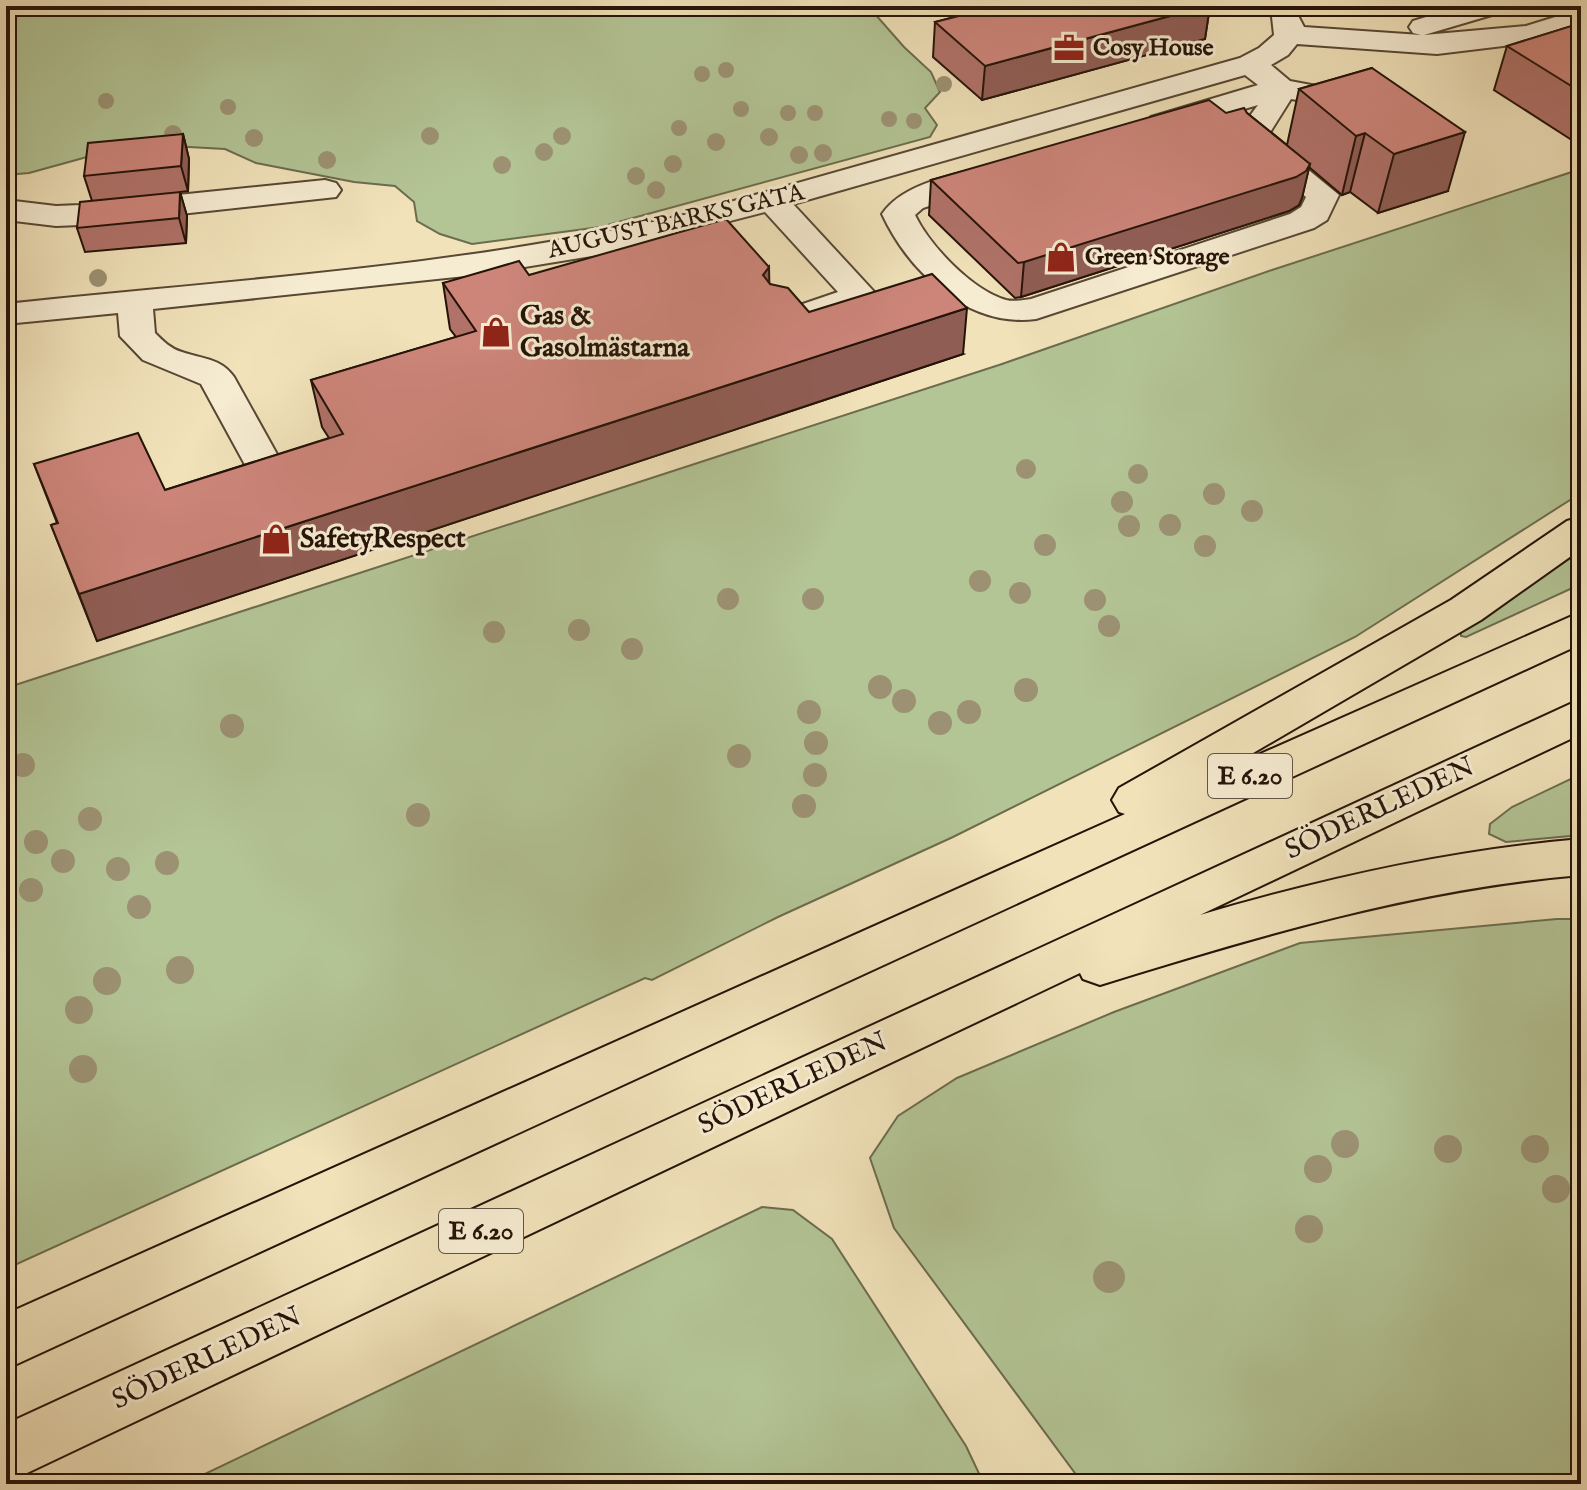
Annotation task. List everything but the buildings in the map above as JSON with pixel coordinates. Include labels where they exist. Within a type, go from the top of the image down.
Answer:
[{"type":"highway","points":[[918,925],[1466,610],[1581,530]]},
{"type":"highway","name":"E 6.20","points":[[6,1342],[918,925],[1581,627]]},
{"type":"highway","name":"SÖDERLEDEN","points":[[6,1454],[1581,715]]},
{"type":"highway","points":[[956,1008],[1263,915],[1416,877],[1523,861],[1581,857]]},
{"type":"street","points":[[1375,41],[1492,6]]},
{"type":"street","points":[[1284,20],[1375,41],[1437,45],[1529,34],[1581,18]]},
{"type":"street","name":"AUGUST BARKS GATA","points":[[6,314],[505,260],[598,245],[772,201],[1250,64],[1278,51],[1284,20]]},
{"type":"street","points":[[1250,64],[1281,88]]},
{"type":"street","points":[[1024,165],[934,192],[911,201],[898,214],[905,234],[957,285],[992,307],[1012,312],[1050,304],[1302,221],[1315,213],[1323,195],[1258,145],[1253,133],[1268,115],[1281,88]]},
{"type":"street","points":[[1129,134],[1281,88],[1343,99],[1381,125]]},
{"type":"street","points":[[6,210],[56,216],[80,215],[325,190]]},
{"type":"street","points":[[772,201],[861,296],[785,321]]},
{"type":"street","points":[[135,302],[138,336],[160,356],[181,364],[201,365],[216,377],[269,474]]},
{"type":"green space","points":[[6,6],[868,6],[931,72],[940,92],[925,108],[937,125],[930,137],[600,227],[472,244],[440,234],[417,221],[414,202],[395,186],[354,182],[256,163],[225,149],[134,144],[29,173],[6,175]]},
{"type":"green space","points":[[1581,169],[1581,493],[1355,637],[953,837],[778,917],[652,980],[645,978],[6,1269],[6,688],[1002,364],[1272,270]]},
{"type":"green space","points":[[1581,551],[1581,584],[1466,637],[1461,636],[1461,629]]},
{"type":"green space","points":[[1581,774],[1581,835],[1506,842],[1489,834],[1490,824],[1512,807]]},
{"type":"green space","points":[[1581,919],[1581,1481],[1577,1484],[1083,1484],[894,1228],[870,1158],[898,1116],[957,1078],[1114,1012],[1300,943]]},
{"type":"green space","points":[[762,1207],[793,1210],[832,1239],[966,1446],[984,1484],[184,1484]]},
{"type":"place","name":"Cosy House","points":[[1069,48]]},
{"type":"place","name":"Green Storage","points":[[1061,257]]},
{"type":"place","name":"Gas & Gasolmästarna","points":[[496,332]]},
{"type":"place","name":"SafetyRespect","points":[[276,539]]}]
